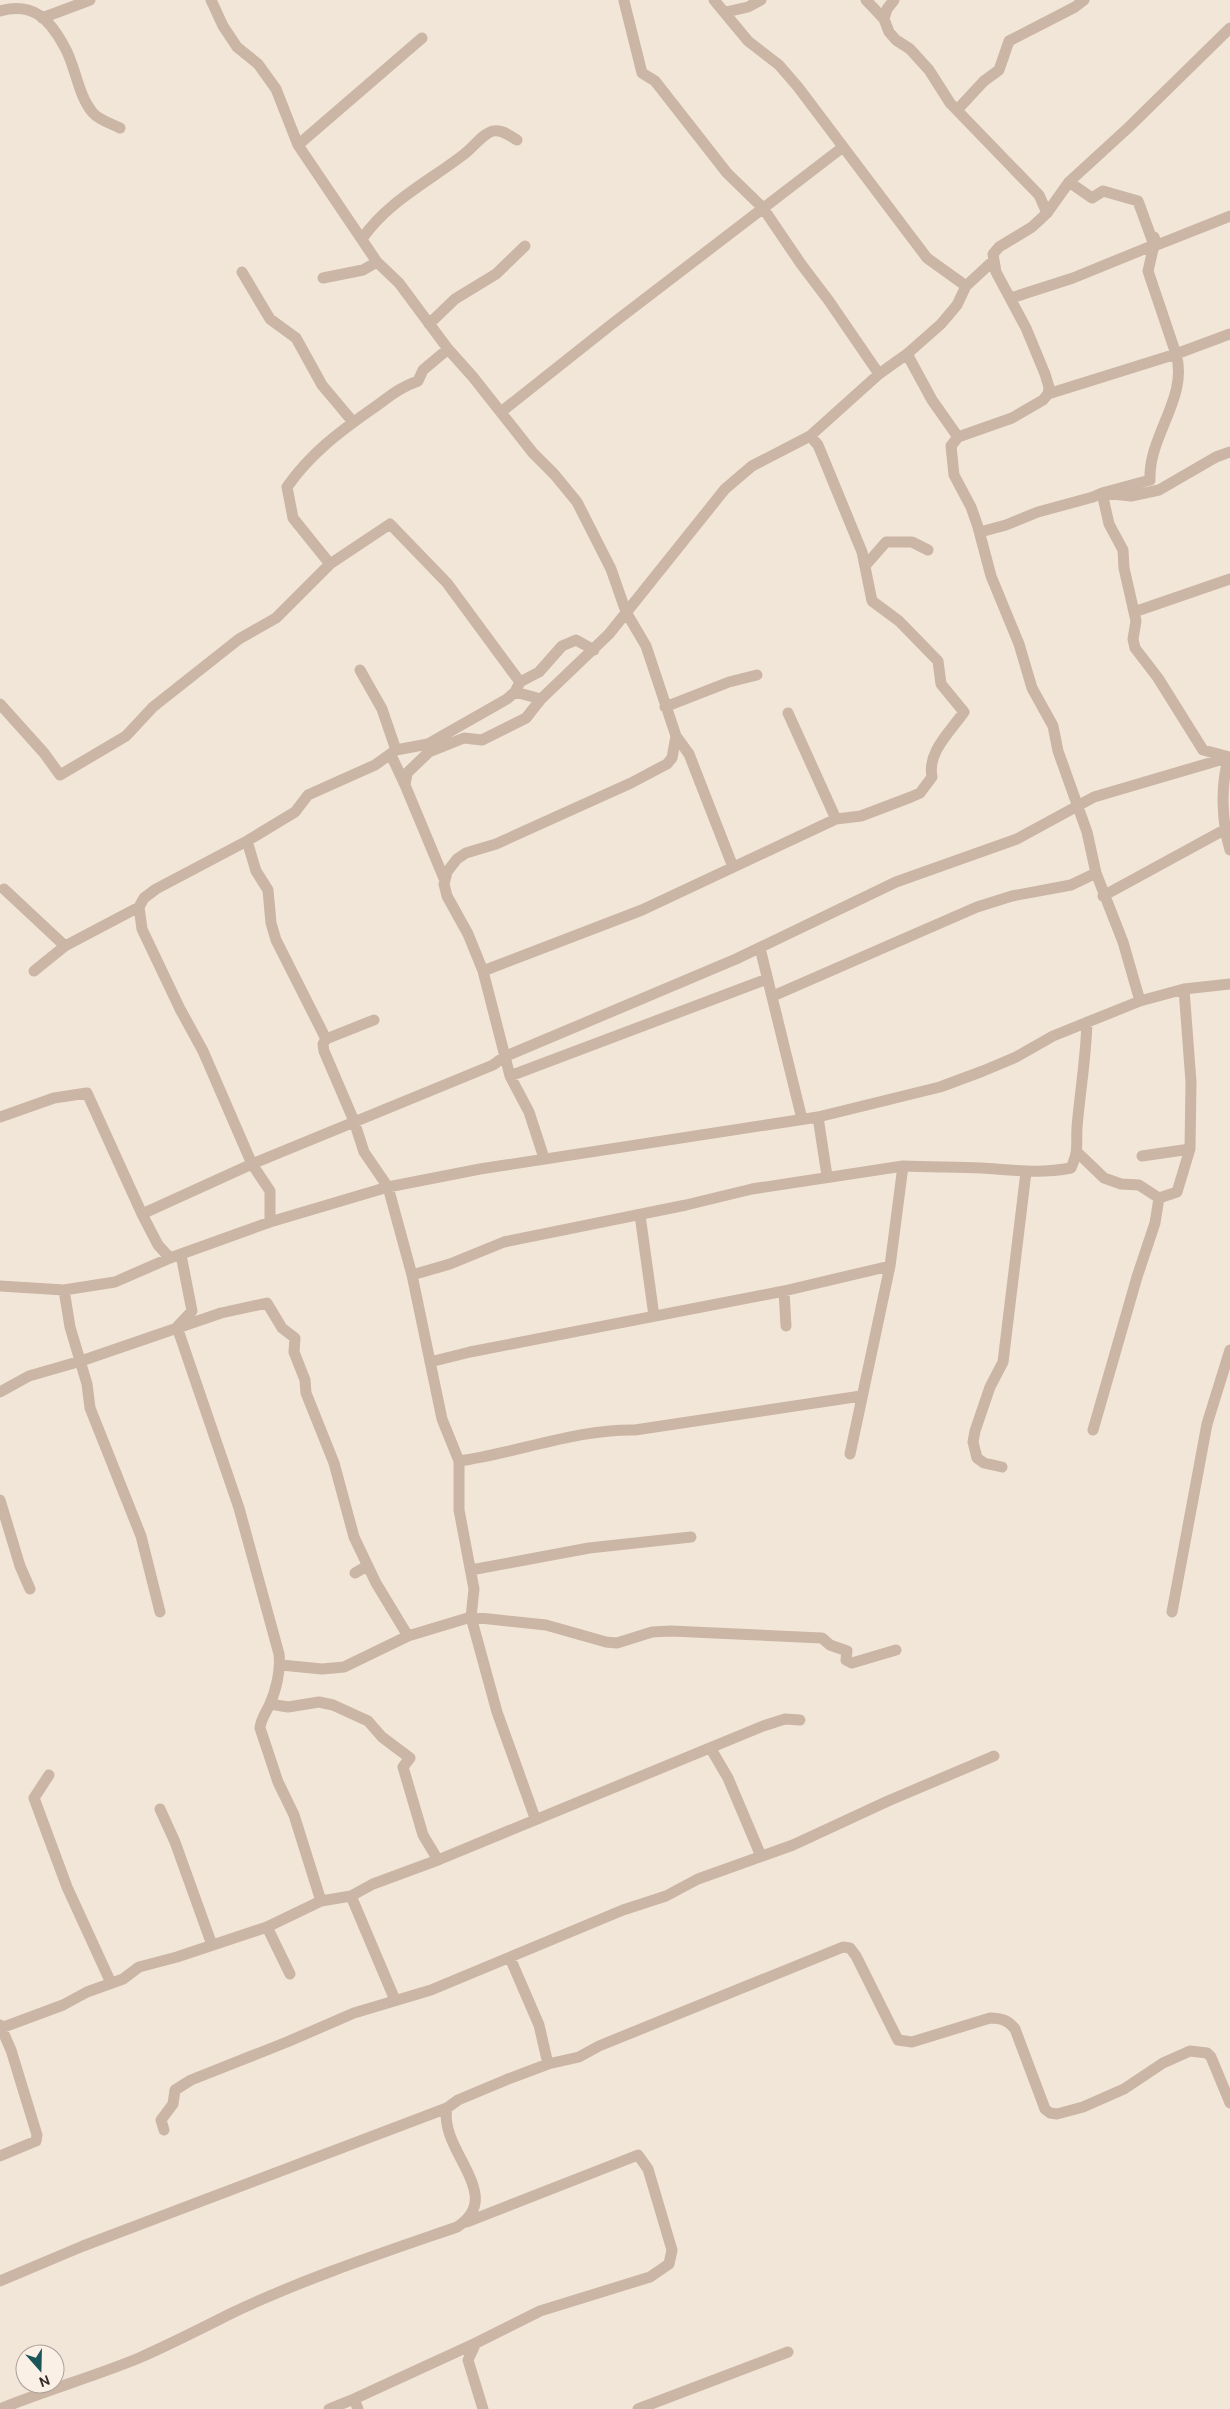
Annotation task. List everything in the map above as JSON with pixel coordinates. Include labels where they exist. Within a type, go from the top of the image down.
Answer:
[{"type":"street","points":[[42,18],[90,0]]},
{"type":"street","points":[[211,0],[223,26],[237,47],[258,64],[276,89],[298,145],[377,262],[399,283],[448,349],[533,453],[554,474],[577,502],[611,570],[626,612],[646,646],[660,683],[665,708],[676,736],[689,754],[733,867]]},
{"type":"street","points":[[714,0],[726,12],[730,21],[748,41],[786,73],[927,258],[966,286]]},
{"type":"street","points":[[726,12],[748,7],[761,0]]},
{"type":"street","points":[[866,0],[884,19],[889,32],[896,40],[919,58],[950,103],[1039,195],[1047,213]]},
{"type":"street","points":[[884,19],[887,9],[894,0]]},
{"type":"street","points":[[957,110],[984,81],[999,70],[1009,41],[1076,7],[1084,0]]},
{"type":"street","points":[[624,1],[642,73],[655,81],[727,173],[763,208],[800,264],[829,301],[880,374]]},
{"type":"street","points":[[0,11],[22,8],[37,11],[65,46],[74,75],[93,114],[120,128]]},
{"type":"street","points":[[1140,1000],[1123,942],[1103,896],[1087,832],[1056,743],[1053,726],[1032,688],[1019,644],[991,576],[980,532],[971,507],[954,475],[951,446],[958,437],[1012,418],[1043,400],[1048,394],[1049,387],[1045,374],[1011,298],[996,272],[993,254],[999,247],[1032,227],[1047,213],[1069,182],[1129,127],[1230,28]]},
{"type":"street","points":[[298,145],[422,38]]},
{"type":"street","points":[[362,239],[377,218],[465,154],[492,131],[500,131],[517,140]]},
{"type":"street","points":[[501,412],[843,147]]},
{"type":"street","points":[[1069,182],[1092,198],[1103,191],[1138,202],[1157,245],[1230,216]]},
{"type":"street","points":[[1039,195],[1058,195]]},
{"type":"street","points":[[980,532],[1006,525],[1038,512],[1093,498],[1102,493],[1150,480],[1151,456],[1179,376],[1180,367],[1148,271],[1154,244],[1138,202]]},
{"type":"street","points":[[1011,298],[1074,278],[1154,244]]},
{"type":"street","points":[[429,324],[455,299],[496,274],[525,246]]},
{"type":"street","points":[[405,785],[406,772],[429,752],[464,738],[482,740],[526,718],[541,699],[594,650],[724,489],[752,466],[810,436],[880,374],[907,354],[941,324],[958,305],[966,286],[993,261]]},
{"type":"street","points":[[323,278],[363,270],[377,262]]},
{"type":"street","points":[[242,272],[270,319],[296,338],[322,385],[353,422]]},
{"type":"street","points":[[1048,394],[1176,354],[1230,334]]},
{"type":"street","points":[[330,564],[293,518],[287,487],[302,466],[332,437],[399,388],[418,381],[423,370],[448,349]]},
{"type":"street","points":[[907,354],[932,400],[958,437]]},
{"type":"street","points":[[483,971],[633,913],[836,819],[861,816],[920,793],[932,778],[930,767],[933,756],[964,712],[941,684],[938,661],[899,621],[872,602],[862,552],[818,445],[810,436]]},
{"type":"street","points":[[1102,493],[1131,496],[1159,490],[1216,457],[1230,452]]},
{"type":"street","points":[[1102,493],[1109,524],[1123,550],[1124,568],[1136,621],[1133,639],[1135,648],[1158,678],[1203,750],[1229,757]]},
{"type":"street","points":[[0,704],[44,753],[60,775],[126,736],[153,708],[239,639],[276,618],[330,564],[390,524],[447,584],[518,687],[541,699]]},
{"type":"street","points":[[865,566],[886,542],[912,542],[928,550]]},
{"type":"street","points":[[1134,612],[1230,579]]},
{"type":"street","points":[[34,971],[65,946],[139,907],[144,898],[156,889],[248,841],[295,812],[308,795],[394,753],[428,744],[539,672],[562,646],[576,640],[594,650]]},
{"type":"street","points":[[360,670],[382,709],[405,785],[445,881],[447,896],[468,934],[483,971],[510,1076],[530,1112],[544,1158]]},
{"type":"street","points":[[665,708],[729,682],[757,674]]},
{"type":"street","points":[[788,713],[836,819]]},
{"type":"street","points":[[445,881],[448,872],[458,859],[466,853],[496,844],[631,783],[667,764],[672,758],[676,736]]},
{"type":"street","points":[[142,1214],[252,1164],[493,1065],[504,1057],[760,948],[896,882],[1018,839],[1094,797],[1229,757]]},
{"type":"street","points":[[1229,757],[1225,770],[1224,830],[1230,850]]},
{"type":"street","points":[[1103,896],[1224,830]]},
{"type":"street","points":[[248,841],[256,871],[268,890],[271,923],[276,940],[326,1039]]},
{"type":"street","points":[[773,996],[977,907],[1012,896],[1071,885],[1096,873]]},
{"type":"street","points":[[4,890],[65,946]]},
{"type":"street","points":[[139,907],[142,929],[202,1051],[252,1164],[270,1191],[270,1222]]},
{"type":"street","points":[[760,948],[802,1119]]},
{"type":"street","points":[[510,1076],[767,979]]},
{"type":"street","points":[[0,1286],[64,1290],[114,1282],[270,1222],[388,1187],[544,1158],[818,1117],[940,1087],[1016,1057],[1053,1036],[1140,1000],[1184,989],[1230,984]]},
{"type":"street","points":[[1159,1198],[1177,1192],[1190,1149],[1191,1082],[1184,989]]},
{"type":"street","points":[[374,1020],[326,1039],[323,1044],[324,1051],[354,1121],[364,1152],[388,1187],[412,1275],[442,1419],[459,1462],[460,1510],[474,1589],[470,1617],[497,1712],[535,1818]]},
{"type":"street","points":[[412,1275],[450,1264],[504,1242],[752,1189],[827,1176],[904,1166],[1026,1172],[1034,1170],[1046,1173],[1071,1168],[1078,1153],[1077,1128],[1086,1058],[1087,1022]]},
{"type":"street","points":[[0,1117],[54,1098],[87,1093],[158,1245],[176,1257],[192,1311],[177,1327]]},
{"type":"street","points":[[818,1117],[827,1176]]},
{"type":"street","points":[[1142,1156],[1190,1149]]},
{"type":"street","points":[[1078,1153],[1104,1178],[1121,1184],[1139,1185],[1159,1198]]},
{"type":"street","points":[[850,1454],[890,1266],[904,1166]]},
{"type":"street","points":[[1002,1467],[984,1463],[978,1458],[973,1442],[984,1402],[1003,1362],[1026,1172]]},
{"type":"street","points":[[1093,1430],[1137,1278],[1156,1223],[1159,1198]]},
{"type":"street","points":[[640,1214],[654,1316]]},
{"type":"street","points":[[430,1362],[470,1352],[784,1291],[890,1266]]},
{"type":"street","points":[[64,1290],[70,1327],[81,1361],[90,1408],[141,1536],[160,1612]]},
{"type":"street","points":[[784,1291],[786,1326]]},
{"type":"street","points":[[0,1392],[29,1376],[81,1361],[220,1313],[266,1303],[282,1328],[295,1338],[294,1352],[305,1380],[306,1393],[334,1463],[354,1537],[367,1566],[408,1636]]},
{"type":"street","points":[[177,1327],[239,1508],[261,1583],[281,1665],[270,1704],[260,1721],[262,1736],[278,1782],[294,1815],[322,1901]]},
{"type":"street","points":[[1172,1612],[1206,1424],[1230,1350]]},
{"type":"street","points":[[459,1462],[498,1456],[560,1439],[612,1429],[634,1430],[861,1396]]},
{"type":"street","points":[[0,1500],[20,1566],[30,1589]]},
{"type":"street","points":[[471,1570],[589,1548],[691,1536]]},
{"type":"street","points":[[355,1574],[367,1566]]},
{"type":"street","points":[[281,1665],[322,1669],[344,1667],[408,1636],[470,1617],[546,1625],[606,1642],[617,1643],[652,1632],[671,1631],[822,1638],[830,1645],[847,1651],[846,1660],[852,1663],[896,1650]]},
{"type":"street","points":[[270,1704],[288,1706],[319,1702],[333,1706],[368,1721],[382,1737],[410,1758],[403,1767],[423,1835],[438,1860]]},
{"type":"street","points":[[0,2156],[36,2141],[37,2135],[11,2050],[1,2026],[40,2015],[86,1992],[122,1979],[139,1967],[157,1963],[267,1927],[322,1901],[350,1896],[373,1884],[438,1860],[535,1818],[763,1726],[785,1719],[800,1720]]},
{"type":"street","points":[[711,1748],[728,1778],[761,1856]]},
{"type":"street","points":[[164,2130],[161,2120],[173,2104],[175,2090],[179,2086],[354,2013],[431,1990],[623,1910],[666,1896],[698,1880],[793,1845],[879,1804],[994,1756]]},
{"type":"street","points":[[49,1775],[34,1798],[67,1887],[111,1983]]},
{"type":"street","points":[[160,1809],[175,1842],[212,1945]]},
{"type":"street","points":[[350,1896],[395,2000]]},
{"type":"street","points":[[267,1927],[290,1974]]},
{"type":"street","points":[[0,2281],[83,2246],[447,2108],[458,2100],[548,2064],[579,2057],[599,2046],[843,1947],[850,1948],[856,1956],[898,2040],[912,2042],[990,2018],[1001,2018],[1010,2023],[1015,2029],[1045,2109],[1050,2114],[1083,2107],[1116,2093],[1163,2063],[1190,2051],[1207,2053],[1211,2057],[1230,2103]]},
{"type":"street","points":[[510,1958],[539,2025],[548,2064]]},
{"type":"street","points":[[447,2108],[445,2118],[448,2132],[474,2185],[477,2199],[473,2213],[465,2222]]},
{"type":"street","points":[[0,2409],[38,2393],[88,2378],[130,2361],[201,2330],[234,2312],[327,2273],[457,2227],[465,2222],[638,2154],[648,2169],[672,2250],[668,2264],[650,2277],[540,2311],[356,2404],[329,2409]]},
{"type":"street","points":[[476,2343],[468,2360],[483,2409]]},
{"type":"street","points":[[638,2409],[788,2352]]}]
